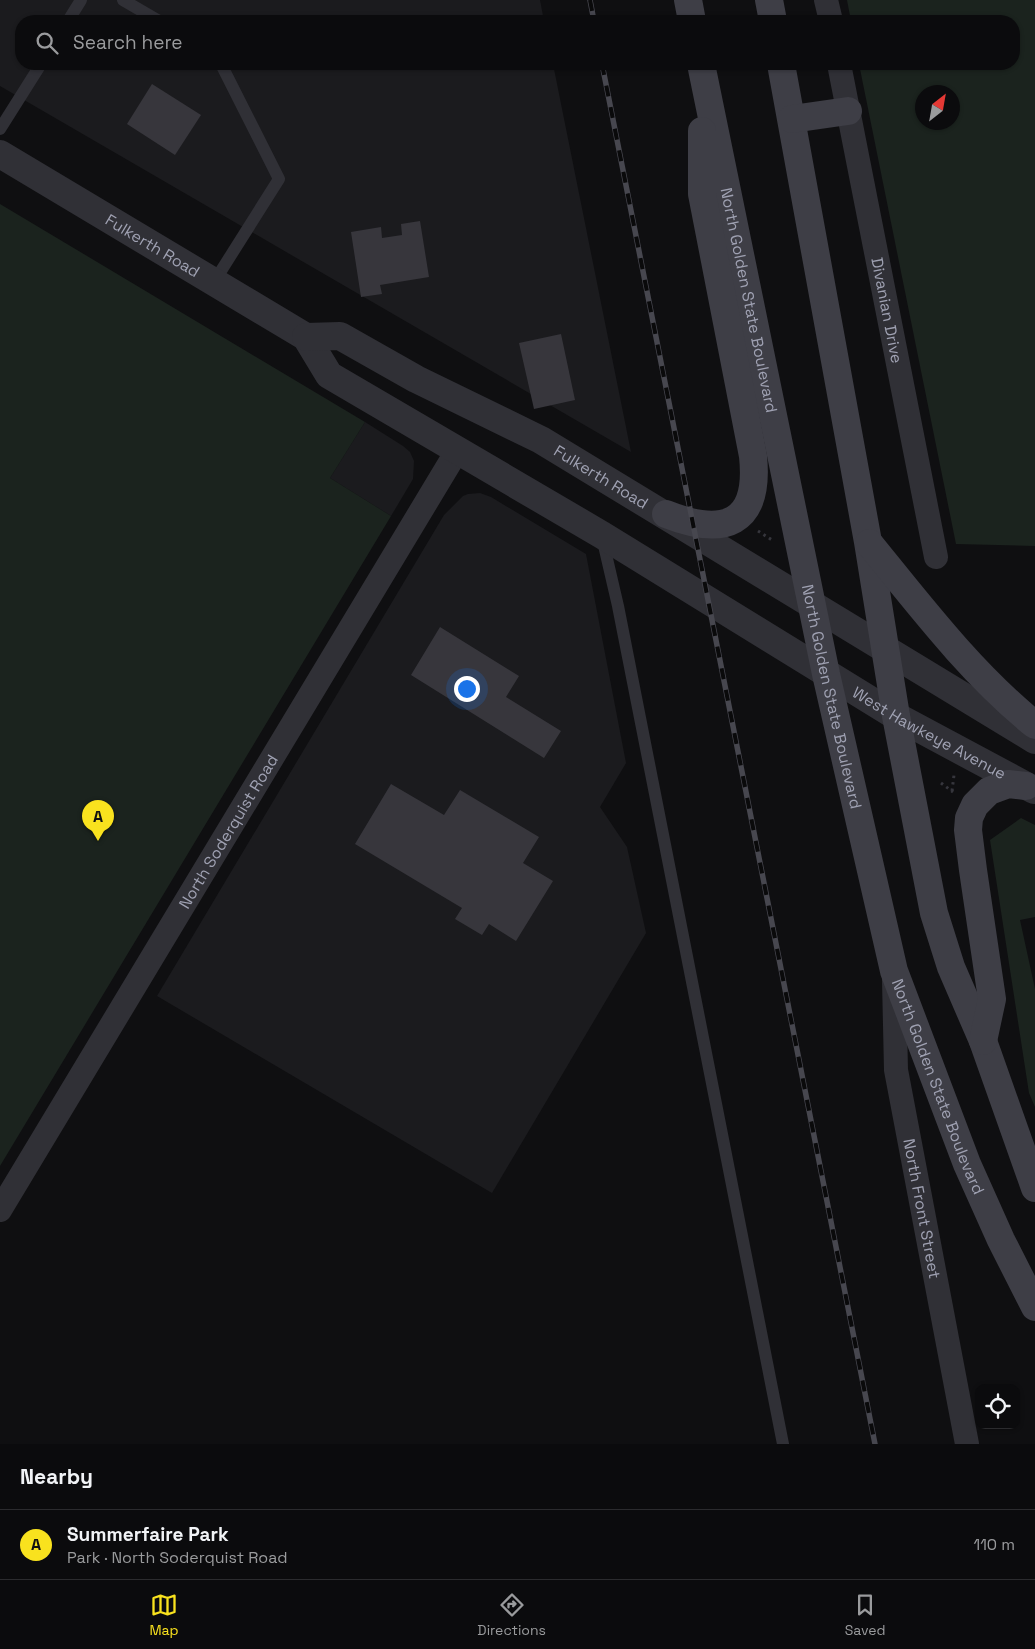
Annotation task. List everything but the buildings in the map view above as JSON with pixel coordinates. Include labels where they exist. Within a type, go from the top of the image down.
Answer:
[{"type":"main road","points":[[688,0],[691,15]]},
{"type":"main road","points":[[769,0],[772,15]]},
{"type":"main road","points":[[666,514],[701,525],[719,525],[736,520],[748,504],[754,475],[753,456],[702,194],[702,70]]},
{"type":"main road","name":"North Golden State Boulevard","points":[[702,70],[826,674],[894,971],[967,1164],[1001,1240],[1035,1307]]},
{"type":"main road","points":[[782,70],[868,542],[896,716],[934,913],[951,967],[983,1042],[1035,1188]]},
{"type":"main road","points":[[792,119],[848,111]]},
{"type":"main road","points":[[868,542],[972,667],[1010,705],[1035,726]]},
{"type":"main road","points":[[983,1042],[992,999],[973,870],[968,830],[969,818],[974,805],[989,791],[1008,784],[1031,788]]},
{"type":"street","points":[[826,0],[830,15]]},
{"type":"street","name":"Divanian Drive","points":[[840,70],[936,558]]},
{"type":"street","name":"Fulkerth Road","points":[[0,154],[306,337],[329,375],[602,535],[826,674]]},
{"type":"street","name":"Fulkerth Road","points":[[306,337],[340,336],[416,379],[549,444],[812,602],[885,650]]},
{"type":"street","name":"North Soderquist Road","points":[[0,1210],[457,450]]},
{"type":"street","points":[[885,650],[1035,740]]},
{"type":"street","name":"West Hawkeye Avenue","points":[[826,674],[896,716],[1031,788]]},
{"type":"street","name":"North Front Street","points":[[894,971],[896,1070],[967,1444]]},
{"type":"lane","points":[[72,15],[81,0]]},
{"type":"lane","points":[[123,0],[149,15]]},
{"type":"lane","points":[[0,129],[37,70]]},
{"type":"lane","points":[[214,282],[279,179],[224,70]]},
{"type":"lane","points":[[602,535],[618,606],[783,1444]]},
{"type":"path","points":[[758,530],[773,541]]},
{"type":"path","points":[[952,790],[954,774]]},
{"type":"shaded area","points":[[0,0],[540,0],[543,15],[15,15],[15,70],[554,70],[631,452],[0,86]]},
{"type":"shaded area","points":[[847,0],[1035,0],[1035,546],[956,544],[860,70],[1020,70],[1020,15],[850,15]]},
{"type":"shaded area","points":[[0,204],[365,422],[330,478],[391,516],[0,1166]]},
{"type":"shaded area","points":[[365,422],[403,446],[410,452],[414,461],[413,479],[391,516],[330,478]]},
{"type":"shaded area","points":[[480,493],[491,497],[586,554],[626,763],[600,807],[627,847],[646,933],[492,1193],[157,996],[444,515],[463,496]]},
{"type":"shaded area","points":[[1021,818],[1035,825],[1035,917],[1020,920],[1035,989],[1035,1107],[1029,1093],[990,840]]},
{"type":"railway","points":[[590,0],[593,15]]},
{"type":"railway","points":[[603,70],[875,1444]]},
{"type":"place","name":"Summerfaire Park","points":[[98,841]]}]
